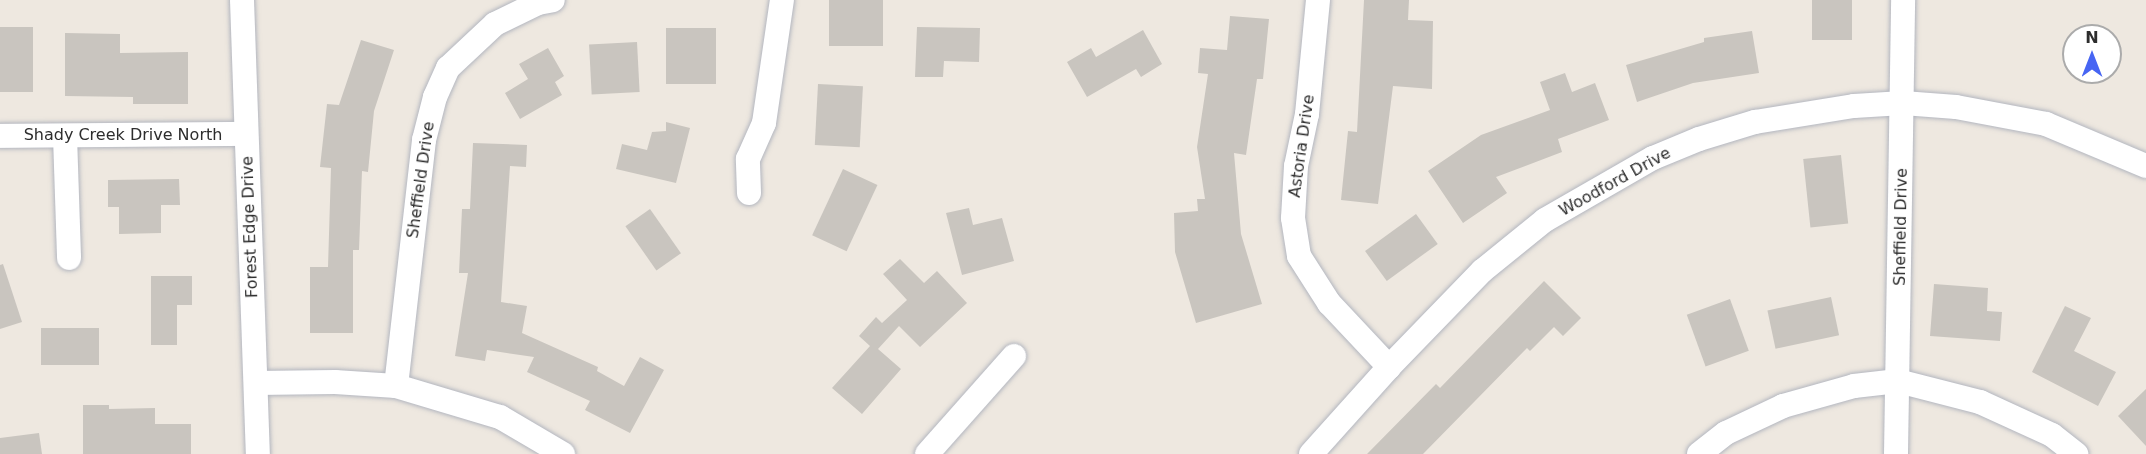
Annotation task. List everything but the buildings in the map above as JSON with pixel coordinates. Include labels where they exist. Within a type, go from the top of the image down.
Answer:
[{"type":"street","name":"Forest Edge Drive","points":[[242,0],[258,454]]},
{"type":"street","name":"Sheffield Drive","points":[[396,386],[424,140],[435,97],[448,68],[495,24],[538,3],[554,0]]},
{"type":"street","points":[[749,193],[748,159],[764,123],[782,0]]},
{"type":"street","name":"Astoria Drive","points":[[1318,0],[1307,114],[1296,166],[1293,218],[1299,256],[1329,303],[1389,367]]},
{"type":"street","name":"Sheffield Drive","points":[[1896,454],[1903,0]]},
{"type":"street","name":"Woodford Drive","points":[[1311,454],[1389,367],[1482,272],[1545,220],[1653,158],[1755,122],[1854,106],[1903,103],[1956,107],[2046,124],[2146,166]]},
{"type":"street","name":"Shady Creek Drive North","points":[[0,136],[246,134]]},
{"type":"street","points":[[65,136],[69,258]]},
{"type":"street","points":[[927,454],[1014,356]]},
{"type":"street","points":[[1699,454],[1726,433],[1783,406],[1854,386],[1898,381],[1980,402],[2052,435],[2076,454]]},
{"type":"street","points":[[256,383],[396,386],[500,417],[563,454]]}]
